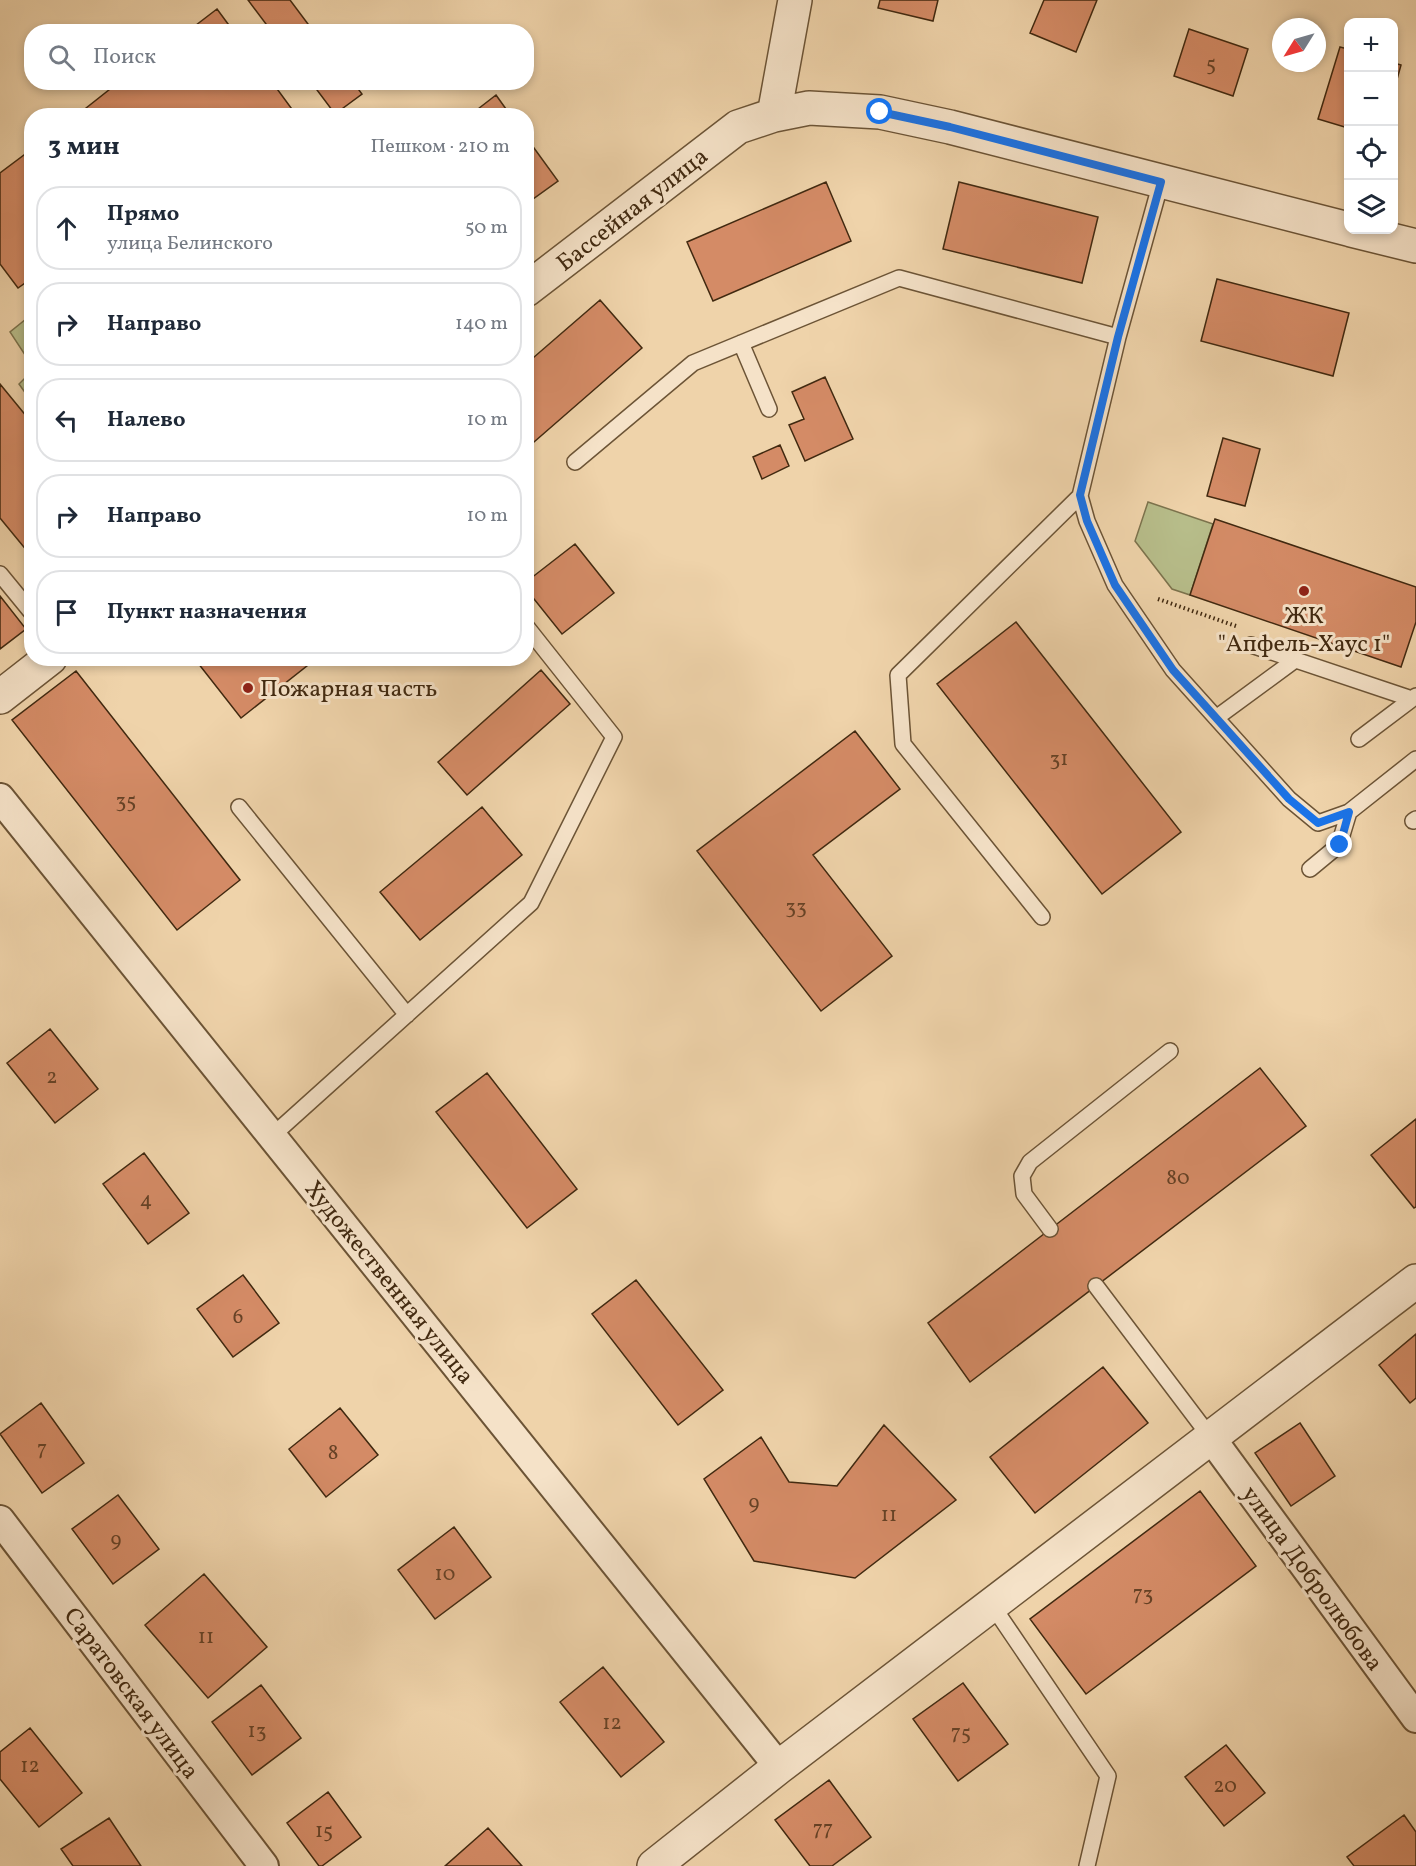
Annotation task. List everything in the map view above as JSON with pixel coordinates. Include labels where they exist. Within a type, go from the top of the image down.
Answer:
[{"type":"street","points":[[774,115],[795,0]]},
{"type":"street","name":"Бассейная улица","points":[[534,284],[738,127],[774,115],[809,108],[880,112],[950,127],[1344,228]]},
{"type":"street","name":"Бассейная улица","points":[[1369,234],[1416,246]]},
{"type":"street","points":[[0,697],[40,666]]},
{"type":"street","name":"Художественная улица","points":[[0,798],[779,1767]]},
{"type":"street","points":[[654,1866],[779,1767],[1416,1281]]},
{"type":"street","name":"улица Добролюбова","points":[[1211,1438],[1416,1718]]},
{"type":"street","name":"Саратовская улица","points":[[0,1520],[264,1866]]},
{"type":"lane","points":[[1161,182],[1118,337],[1080,495],[1087,521],[1115,585],[1173,670],[1289,799],[1318,823],[1349,812],[1416,759]]},
{"type":"lane","points":[[575,462],[693,363],[899,278],[1118,337]]},
{"type":"lane","points":[[741,343],[768,409]]},
{"type":"lane","points":[[1042,917],[903,744],[898,675],[1080,495]]},
{"type":"lane","points":[[0,574],[24,603]]},
{"type":"lane","points":[[272,1136],[531,903],[614,737],[534,636]]},
{"type":"lane","points":[[1251,645],[1414,697]]},
{"type":"lane","points":[[1216,718],[1295,660]]},
{"type":"lane","points":[[1359,739],[1414,697]]},
{"type":"lane","points":[[239,807],[407,1015]]},
{"type":"lane","points":[[1310,869],[1340,845],[1349,812]]},
{"type":"lane","points":[[1050,1229],[1024,1194],[1022,1176],[1030,1162],[1170,1052]]},
{"type":"lane","points":[[1096,1286],[1211,1438]]},
{"type":"lane","points":[[992,1605],[1108,1776],[1087,1866]]},
{"type":"path","points":[[1115,585],[1256,632],[1251,645]]},
{"type":"green space","points":[[24,321],[24,353],[10,332]]},
{"type":"green space","points":[[24,379],[24,391],[19,384]]},
{"type":"green space","points":[[1148,502],[1213,524],[1190,595],[1172,589],[1135,541]]},
{"type":"building","points":[[248,0],[290,0],[308,24],[266,24]]},
{"type":"building","points":[[880,0],[938,0],[933,21],[878,8]]},
{"type":"building","points":[[1044,0],[1097,0],[1076,52],[1030,33]]},
{"type":"building","points":[[217,9],[228,24],[197,24]]},
{"type":"building","points":[[1189,29],[1248,49],[1233,96],[1174,76]]},
{"type":"building","points":[[1340,47],[1344,48],[1344,127],[1318,119]]},
{"type":"building","points":[[109,90],[278,90],[291,108],[86,108]]},
{"type":"building","points":[[317,90],[359,90],[362,94],[343,108],[330,108]]},
{"type":"building","points":[[496,95],[505,108],[479,108]]},
{"type":"building","points":[[534,148],[558,181],[534,198]]},
{"type":"building","points":[[24,155],[24,284],[18,288],[0,264],[0,173]]},
{"type":"building","points":[[826,182],[851,241],[713,301],[687,242]]},
{"type":"building","points":[[959,182],[1098,217],[1082,283],[943,249]]},
{"type":"building","points":[[1217,279],[1349,313],[1333,376],[1201,341]]},
{"type":"building","points":[[600,300],[642,348],[534,442],[534,357]]},
{"type":"building","points":[[825,377],[853,439],[805,461],[789,425],[804,419],[792,392]]},
{"type":"building","points":[[0,384],[24,413],[24,547],[0,518]]},
{"type":"building","points":[[1223,438],[1260,449],[1245,506],[1207,496]]},
{"type":"building","points":[[780,445],[789,466],[762,479],[753,457]]},
{"type":"building","name":"ЖК \"Апфель-Хаус 1\"","points":[[1215,519],[1416,587],[1416,622],[1401,667],[1190,595]]},
{"type":"building","points":[[575,544],[614,593],[562,634],[534,599],[534,576]]},
{"type":"building","points":[[0,596],[24,626],[24,631],[0,649]]},
{"type":"building","points":[[1016,622],[1181,832],[1102,894],[937,684]]},
{"type":"building","name":"Пожарная часть","points":[[200,666],[307,666],[241,718]]},
{"type":"building","points":[[541,670],[570,704],[467,795],[438,762]]},
{"type":"building","points":[[76,671],[240,880],[177,930],[12,720]]},
{"type":"building","points":[[855,731],[900,789],[813,855],[892,956],[821,1011],[697,851]]},
{"type":"building","points":[[482,807],[522,855],[420,940],[380,892]]},
{"type":"building","points":[[50,1029],[98,1089],[55,1123],[7,1063]]},
{"type":"building","points":[[1260,1068],[1306,1126],[970,1382],[928,1323]]},
{"type":"building","points":[[487,1073],[577,1189],[527,1228],[436,1112]]},
{"type":"building","points":[[1416,1119],[1416,1207],[1414,1208],[1371,1155]]},
{"type":"building","points":[[144,1153],[189,1213],[148,1244],[103,1184]]},
{"type":"building","points":[[243,1275],[279,1323],[233,1357],[197,1309]]},
{"type":"building","points":[[636,1280],[723,1390],[678,1425],[592,1314]]},
{"type":"building","points":[[1416,1334],[1416,1398],[1410,1403],[1379,1365]]},
{"type":"building","points":[[1103,1367],[1148,1423],[1035,1513],[990,1457]]},
{"type":"building","points":[[41,1403],[84,1463],[42,1493],[0,1434]]},
{"type":"building","points":[[340,1408],[378,1455],[326,1497],[289,1449]]},
{"type":"building","points":[[1300,1423],[1335,1476],[1291,1506],[1255,1453]]},
{"type":"building","points":[[884,1425],[956,1500],[855,1578],[754,1561],[704,1479],[761,1437],[789,1482],[837,1486]]},
{"type":"building","points":[[1200,1491],[1256,1566],[1086,1694],[1030,1619]]},
{"type":"building","points":[[118,1495],[159,1549],[113,1584],[72,1529]]},
{"type":"building","points":[[454,1527],[491,1577],[435,1619],[398,1570]]},
{"type":"building","points":[[204,1574],[267,1647],[208,1698],[145,1625]]},
{"type":"building","points":[[603,1667],[664,1742],[621,1777],[560,1702]]},
{"type":"building","points":[[963,1683],[1008,1744],[958,1781],[913,1719]]},
{"type":"building","points":[[261,1685],[301,1738],[252,1775],[212,1722]]},
{"type":"building","points":[[30,1728],[82,1793],[39,1827],[0,1779],[0,1752]]},
{"type":"building","points":[[1226,1745],[1265,1793],[1224,1826],[1185,1777]]},
{"type":"building","points":[[829,1780],[871,1837],[832,1866],[810,1866],[775,1820]]},
{"type":"building","points":[[328,1792],[361,1837],[319,1866],[287,1823]]},
{"type":"building","points":[[1404,1815],[1416,1832],[1416,1866],[1354,1866],[1347,1857]]},
{"type":"building","points":[[109,1818],[141,1866],[73,1866],[61,1849]]},
{"type":"building","points":[[488,1828],[522,1866],[445,1866]]},
{"type":"place","name":"ЖК \"Апфель-Хаус 1\"","points":[[1304,591]]},
{"type":"place","name":"Пожарная часть","points":[[248,688]]},
{"type":"route","points":[[880,112],[950,127],[1161,182],[1118,337],[1080,495],[1087,521],[1115,585],[1173,670],[1289,799],[1318,823],[1349,812],[1340,845]]}]
